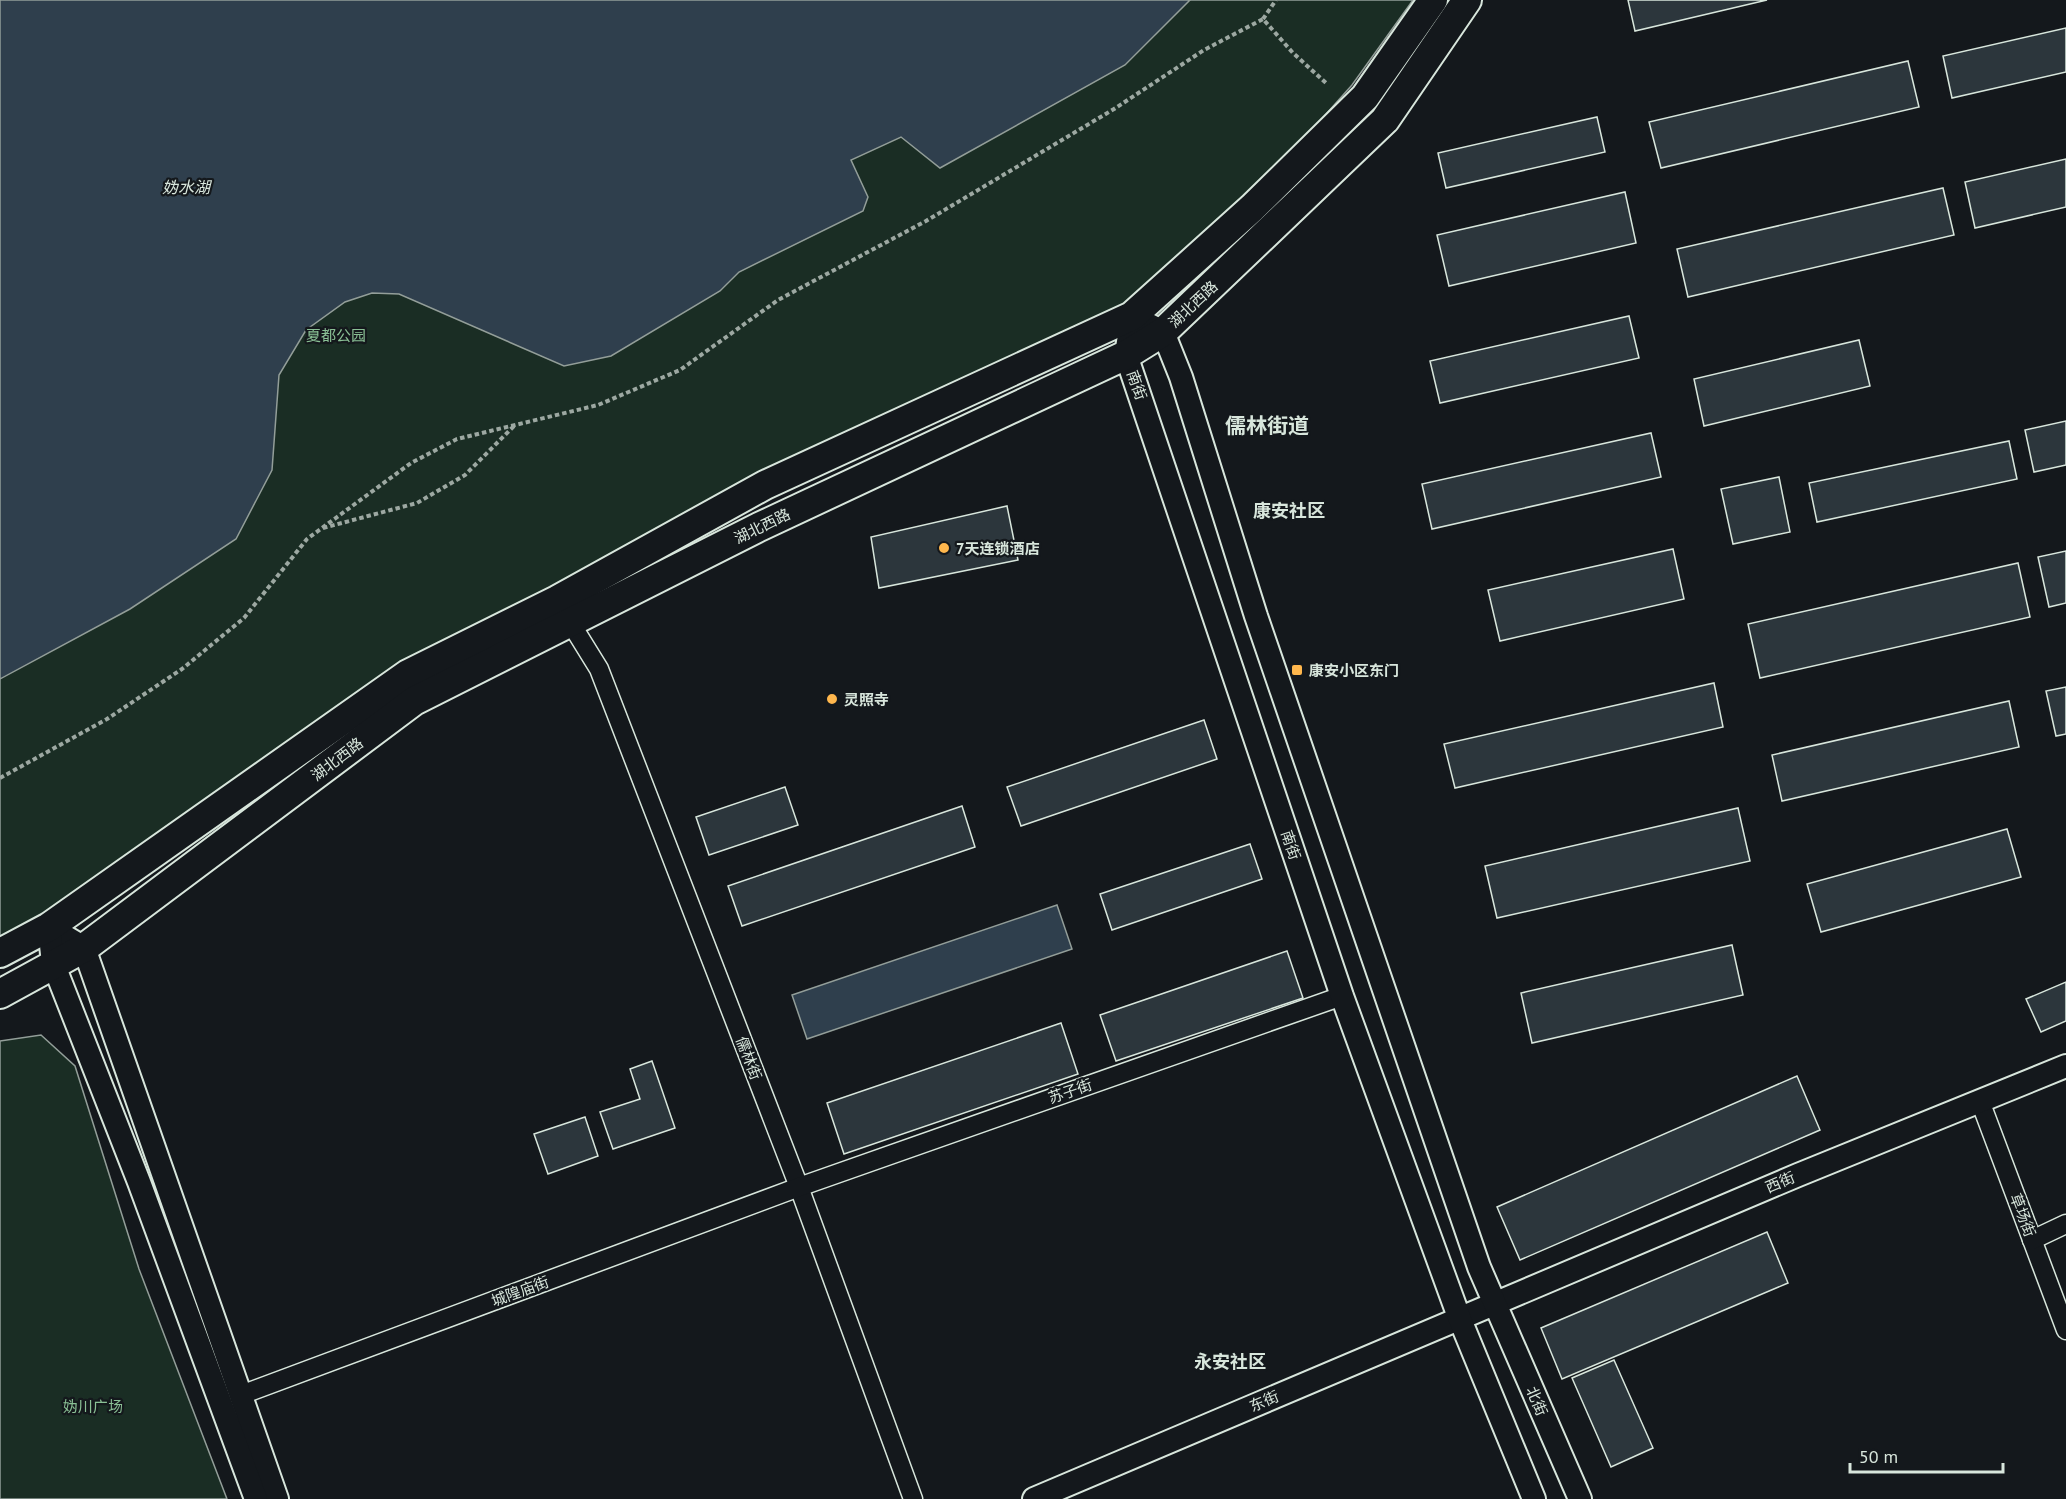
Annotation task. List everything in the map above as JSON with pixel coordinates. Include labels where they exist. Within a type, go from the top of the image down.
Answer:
[{"type":"main road","name":"湖北西路","points":[[0,994],[84,948],[414,701],[564,612],[765,485],[1132,316],[1252,208],[1365,97],[1433,0]]},
{"type":"main road","name":"湖北西路","points":[[0,953],[49,927],[408,674],[564,612],[759,527],[1126,356],[1162,332],[1385,120],[1467,0]]},
{"type":"street","points":[[1132,316],[1162,332],[1181,377],[1256,616],[1361,927],[1479,1267],[1494,1302]]},
{"type":"street","name":"南街","points":[[1132,316],[1126,356],[1341,996],[1459,1317]]},
{"type":"street","name":"儒林街","points":[[564,612],[599,669],[799,1187],[913,1499]]},
{"type":"street","points":[[49,927],[84,948],[277,1499]]},
{"type":"street","points":[[49,927],[53,963],[139,1182],[256,1499]]},
{"type":"street","name":"苏子街","points":[[799,1187],[1341,996]]},
{"type":"street","name":"西街","points":[[1494,1302],[2066,1066]]},
{"type":"street","name":"草场街","points":[[1980,1101],[2066,1330]]},
{"type":"street","name":"城隍庙街","points":[[242,1395],[799,1187]]},
{"type":"street","points":[[2032,1240],[2066,1224]]},
{"type":"street","name":"东街","points":[[1034,1499],[1494,1302]]},
{"type":"street","name":"北街","points":[[1494,1302],[1580,1499]]},
{"type":"street","points":[[1459,1317],[1534,1499]]},
{"type":"path","points":[[0,778],[107,719],[182,669],[244,618],[307,539],[411,463],[457,439],[598,405],[680,370],[778,300],[935,215],[1114,109],[1204,50],[1263,19],[1276,0]]},
{"type":"path","points":[[1263,19],[1293,53],[1326,83]]},
{"type":"path","points":[[320,529],[417,503],[465,475],[516,424]]},
{"type":"green space","name":"夏都公园","points":[[0,0],[1413,0],[1352,85],[1245,205],[1132,316],[557,600],[0,953]]},
{"type":"green space","name":"妫川广场","points":[[41,1035],[75,1066],[139,1269],[227,1499],[0,1499],[0,1041]]},
{"type":"water","name":"妫水湖","points":[[0,0],[1190,0],[1125,65],[940,168],[901,137],[851,160],[868,197],[863,211],[739,272],[720,291],[611,356],[564,366],[399,294],[372,293],[345,302],[306,330],[279,375],[272,470],[236,539],[130,609],[0,679]]},
{"type":"water","points":[[1057,905],[1072,949],[807,1039],[792,995]]},
{"type":"building","points":[[1628,0],[1767,0],[1635,31]]},
{"type":"building","points":[[2066,28],[2066,72],[1952,98],[1943,56]]},
{"type":"building","points":[[1908,61],[1919,107],[1661,168],[1649,122]]},
{"type":"building","points":[[1597,117],[1605,152],[1446,188],[1438,153]]},
{"type":"building","points":[[2066,159],[2066,207],[1975,228],[1965,182]]},
{"type":"building","points":[[1943,188],[1954,235],[1688,297],[1677,249]]},
{"type":"building","points":[[1625,192],[1636,243],[1449,286],[1437,235]]},
{"type":"building","points":[[1629,316],[1639,358],[1440,403],[1430,361]]},
{"type":"building","points":[[1859,340],[1870,386],[1704,426],[1694,379]]},
{"type":"building","points":[[2066,421],[2066,465],[2034,472],[2025,430]]},
{"type":"building","points":[[1651,433],[1661,477],[1432,529],[1422,484]]},
{"type":"building","points":[[2009,441],[2017,479],[1817,522],[1809,483]]},
{"type":"building","points":[[1779,477],[1790,532],[1733,544],[1721,489]]},
{"type":"building","name":"7天连锁酒店","points":[[1007,506],[1018,560],[879,588],[871,537]]},
{"type":"building","points":[[1673,549],[1684,599],[1500,641],[1488,590]]},
{"type":"building","points":[[2066,551],[2066,603],[2049,607],[2038,557]]},
{"type":"building","points":[[2018,563],[2030,617],[1760,678],[1748,624]]},
{"type":"building","points":[[1714,683],[1723,727],[1455,788],[1444,744]]},
{"type":"building","points":[[2066,687],[2066,734],[2056,736],[2046,691]]},
{"type":"building","points":[[2009,701],[2019,747],[1782,801],[1772,755]]},
{"type":"building","points":[[1204,720],[1217,759],[1021,826],[1007,787]]},
{"type":"building","points":[[785,787],[798,825],[709,855],[696,817]]},
{"type":"building","points":[[962,806],[975,847],[742,926],[728,886]]},
{"type":"building","points":[[1738,808],[1750,861],[1497,918],[1485,866]]},
{"type":"building","points":[[2007,829],[2021,877],[1821,932],[1807,884]]},
{"type":"building","points":[[1250,844],[1262,879],[1112,930],[1100,894]]},
{"type":"building","points":[[1732,945],[1743,995],[1532,1043],[1521,993]]},
{"type":"building","points":[[1287,951],[1303,998],[1116,1061],[1100,1015]]},
{"type":"building","points":[[2066,982],[2066,1021],[2041,1032],[2026,999]]},
{"type":"building","points":[[1061,1023],[1078,1074],[844,1154],[827,1103]]},
{"type":"building","points":[[652,1061],[675,1128],[613,1149],[600,1112],[640,1099],[630,1069]]},
{"type":"building","points":[[1797,1076],[1820,1130],[1520,1260],[1497,1207]]},
{"type":"building","points":[[585,1117],[598,1156],[548,1174],[534,1134]]},
{"type":"building","points":[[1767,1232],[1788,1283],[1562,1379],[1541,1328]]},
{"type":"building","points":[[1614,1360],[1653,1448],[1611,1467],[1572,1378]]},
{"type":"place","name":"7天连锁酒店","points":[[944,548]]},
{"type":"place","name":"康安小区东门","points":[[1297,670]]},
{"type":"place","name":"灵照寺","points":[[832,699]]},
{"type":"district","name":"儒林街道","points":[[1267,425]]},
{"type":"district","name":"康安社区","points":[[1289,510]]},
{"type":"district","name":"永安社区","points":[[1230,1361]]}]
